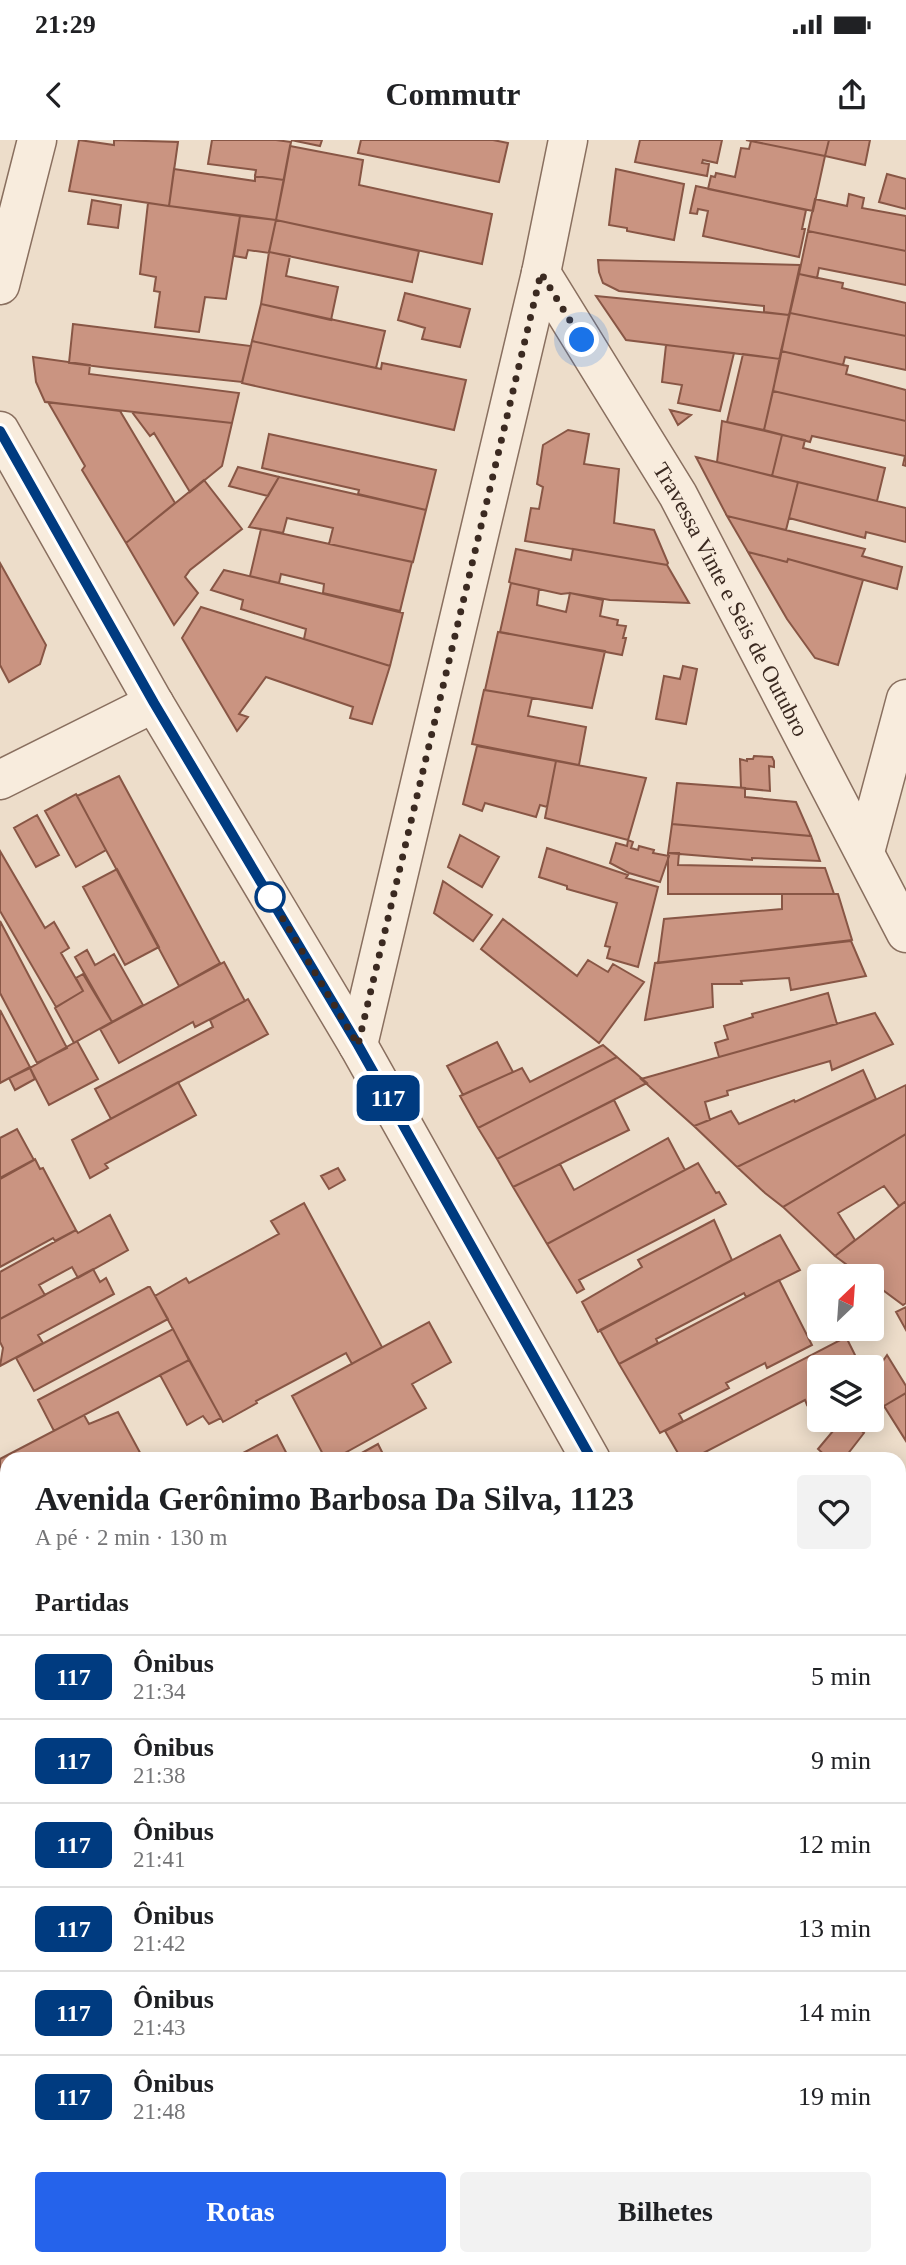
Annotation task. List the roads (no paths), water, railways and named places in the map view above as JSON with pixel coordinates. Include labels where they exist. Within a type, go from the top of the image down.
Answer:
[{"type":"street","points":[[0,285],[37,140]]},
{"type":"street","points":[[358,1045],[541,273],[568,140]]},
{"type":"street","name":"Travessa Vinte e Seis de Outubro","points":[[541,273],[678,495],[906,933]]},
{"type":"street","points":[[0,431],[154,703],[358,1045],[587,1452]]},
{"type":"street","points":[[865,852],[906,699]]},
{"type":"street","points":[[0,780],[154,703]]}]
